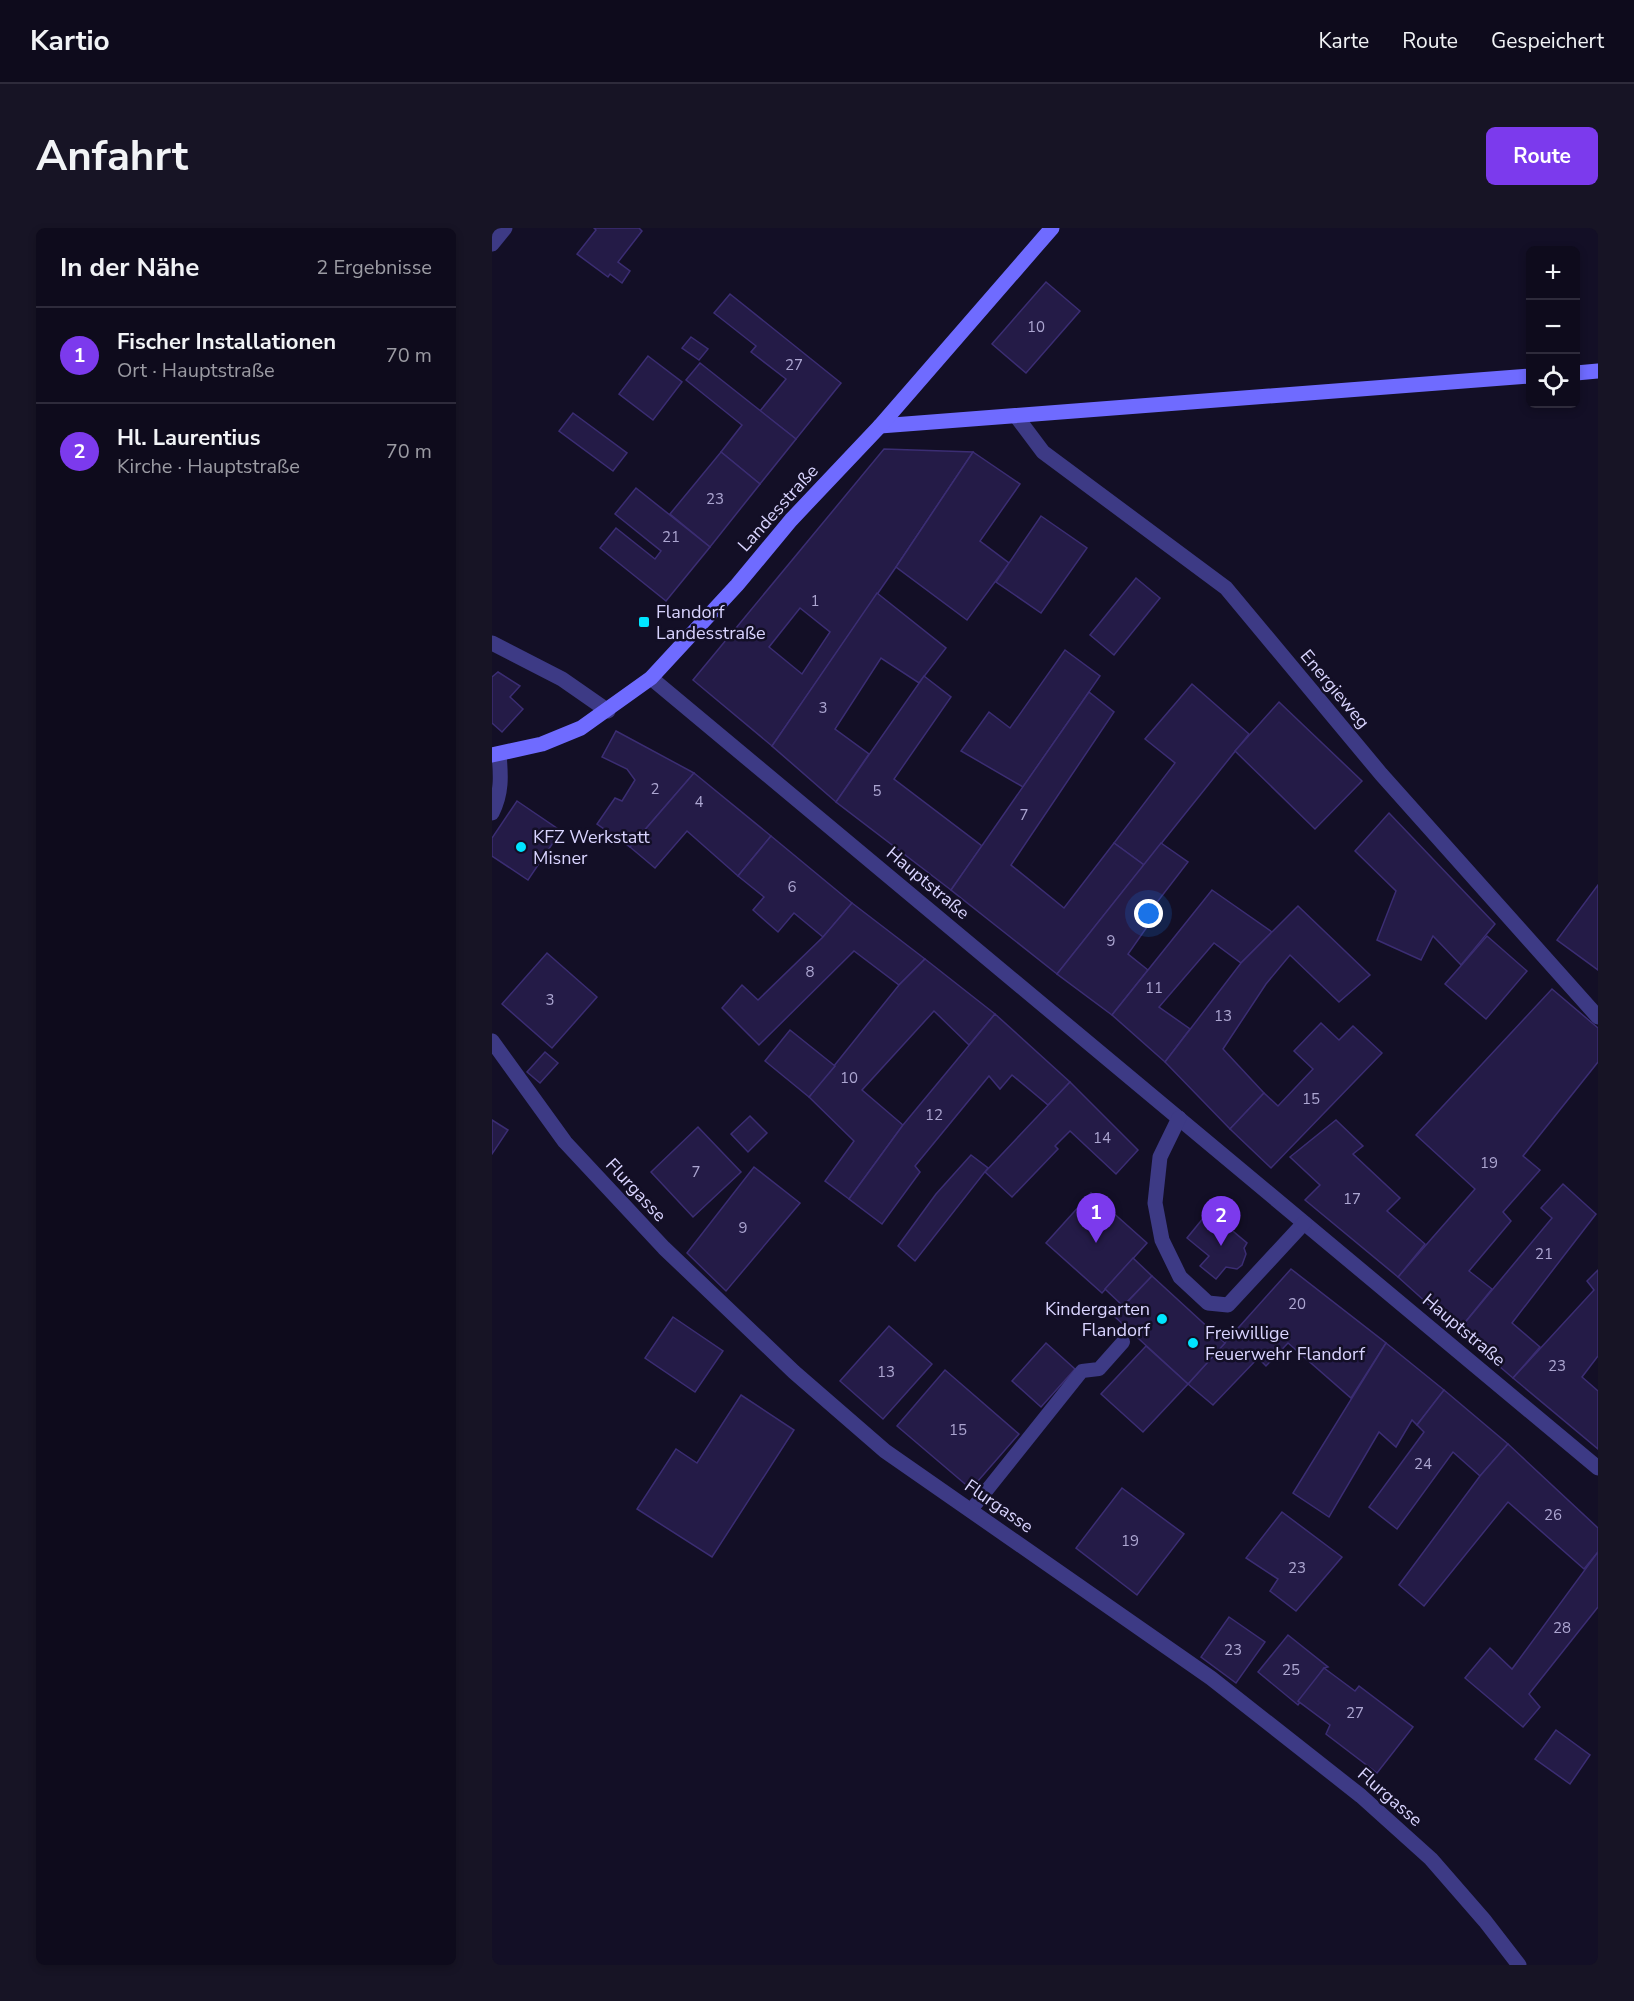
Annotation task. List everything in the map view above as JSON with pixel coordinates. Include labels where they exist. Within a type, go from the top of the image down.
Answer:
[{"type":"main road","name":"Landesstraße","points":[[495,755],[542,744],[581,728],[608,711],[651,678],[737,585],[791,520],[880,426],[1052,228]]},
{"type":"main road","points":[[1580,373],[1598,371]]},
{"type":"main road","points":[[880,426],[1526,376]]},
{"type":"street","points":[[492,244],[505,228]]},
{"type":"street","name":"Energieweg","points":[[1016,416],[1043,452],[1226,588],[1381,774],[1598,1017]]},
{"type":"street","points":[[492,643],[562,679],[608,711]]},
{"type":"street","name":"Hauptstraße","points":[[651,678],[1598,1468]]},
{"type":"street","points":[[492,813],[499,800],[501,777],[495,755]]},
{"type":"street","name":"Flurgasse","points":[[492,1041],[565,1142],[664,1248],[794,1372],[885,1451],[1211,1678],[1361,1796],[1431,1859],[1485,1921],[1519,1965]]},
{"type":"street","points":[[1179,1118],[1160,1157],[1155,1203],[1162,1240],[1180,1277],[1208,1303],[1228,1305],[1304,1223]]},
{"type":"lane","points":[[971,1510],[1082,1371],[1099,1369],[1123,1342]]},
{"type":"building","points":[[594,228],[639,228],[642,231],[618,262],[630,271],[622,283],[610,274],[608,277],[577,254],[596,230]]},
{"type":"building","points":[[1046,282],[1080,311],[1026,373],[992,344]]},
{"type":"building","points":[[730,294],[841,383],[796,439],[760,411],[786,379],[751,352],[756,346],[714,313]]},
{"type":"building","points":[[691,337],[708,349],[699,360],[682,348]]},
{"type":"building","points":[[648,356],[682,382],[653,420],[619,394]]},
{"type":"building","points":[[700,363],[796,439],[760,484],[721,452],[742,425],[686,380]]},
{"type":"building","points":[[573,413],[627,453],[613,471],[559,431]]},
{"type":"building","points":[[884,449],[973,452],[772,746],[693,680]],"holes":[[[800,608],[830,632],[802,674],[769,647]]]},
{"type":"building","points":[[721,452],[760,484],[710,547],[670,514]]},
{"type":"building","points":[[973,452],[1020,484],[980,541],[1009,563],[967,620],[896,567]]},
{"type":"building","points":[[636,488],[710,547],[666,601],[600,548],[616,528],[655,559],[661,551],[615,514]]},
{"type":"building","points":[[1041,516],[1087,548],[1041,613],[996,582]]},
{"type":"building","points":[[1136,578],[1160,598],[1114,655],[1090,635]]},
{"type":"building","points":[[877,593],[946,648],[919,683],[881,658],[835,729],[869,754],[836,802],[772,746]]},
{"type":"building","points":[[1065,650],[1100,676],[1023,787],[961,751],[989,712],[1010,728]]},
{"type":"building","points":[[498,672],[520,686],[510,697],[523,709],[502,732],[492,723],[492,677]]},
{"type":"building","points":[[924,676],[951,697],[894,779],[982,846],[951,890],[836,802]]},
{"type":"building","points":[[1192,684],[1249,734],[1144,865],[1114,843],[1175,763],[1145,739]]},
{"type":"building","points":[[1089,692],[1114,712],[1011,865],[1064,908],[1114,843],[1144,865],[1057,974],[951,890]]},
{"type":"building","points":[[1279,702],[1362,781],[1315,829],[1235,751]]},
{"type":"building","points":[[616,731],[694,773],[630,847],[597,824],[615,798],[622,801],[635,780],[627,769],[602,757]]},
{"type":"building","points":[[694,773],[771,836],[738,876],[687,831],[655,868],[630,847]]},
{"type":"building","name":"KFZ Werkstatt Misner","points":[[517,801],[561,831],[528,880],[492,856],[492,838]]},
{"type":"building","points":[[1389,813],[1495,924],[1461,965],[1433,936],[1421,960],[1377,940],[1396,891],[1355,851]]},
{"type":"building","points":[[771,836],[852,903],[823,937],[794,913],[778,932],[753,910],[764,897],[738,876]]},
{"type":"building","points":[[1161,843],[1188,862],[1141,923],[1147,927],[1128,954],[1148,970],[1112,1015],[1057,974]]},
{"type":"building","points":[[1598,885],[1598,970],[1557,940]]},
{"type":"building","points":[[1212,890],[1272,932],[1241,963],[1214,943],[1159,1007],[1190,1029],[1165,1062],[1112,1015]]},
{"type":"building","points":[[852,903],[925,959],[899,985],[854,951],[759,1045],[722,1008],[742,985],[758,1000],[823,937]]},
{"type":"building","points":[[1298,906],[1370,975],[1339,1002],[1290,955],[1266,984],[1223,1049],[1264,1093],[1230,1129],[1165,1062],[1241,963]]},
{"type":"building","points":[[1487,936],[1527,971],[1486,1019],[1445,984]]},
{"type":"building","points":[[547,953],[597,997],[552,1048],[502,1004]]},
{"type":"building","points":[[925,959],[995,1014],[969,1045],[934,1011],[862,1090],[903,1125],[849,1199],[825,1181],[854,1141],[809,1097],[899,985]]},
{"type":"building","points":[[1552,989],[1598,1028],[1598,1062],[1523,1156],[1540,1170],[1503,1212],[1511,1221],[1469,1271],[1492,1289],[1458,1331],[1398,1277],[1475,1189],[1416,1135]]},
{"type":"building","points":[[995,1014],[1070,1082],[1048,1105],[1012,1075],[1000,1089],[989,1076],[915,1166],[920,1172],[882,1224],[849,1199],[903,1125]]},
{"type":"building","points":[[1321,1023],[1339,1040],[1353,1026],[1382,1053],[1271,1168],[1230,1129],[1264,1093],[1278,1106],[1313,1069],[1294,1051]]},
{"type":"building","points":[[790,1030],[835,1066],[809,1097],[765,1061]]},
{"type":"building","points":[[545,1052],[558,1063],[540,1083],[527,1072]]},
{"type":"building","points":[[1070,1082],[1138,1150],[1116,1174],[1070,1131],[1055,1146],[1058,1149],[1012,1197],[985,1172]]},
{"type":"building","points":[[750,1116],[767,1133],[748,1152],[731,1134]]},
{"type":"building","points":[[492,1120],[508,1130],[492,1154]]},
{"type":"building","points":[[1336,1120],[1363,1146],[1353,1154],[1400,1198],[1387,1211],[1425,1244],[1398,1277],[1305,1200],[1320,1185],[1290,1157]]},
{"type":"building","points":[[698,1127],[741,1172],[693,1217],[651,1172]]},
{"type":"building","points":[[971,1155],[988,1168],[915,1261],[898,1246],[936,1194]]},
{"type":"building","points":[[754,1167],[800,1203],[726,1291],[687,1253]]},
{"type":"building","points":[[1563,1184],[1596,1214],[1512,1323],[1540,1347],[1513,1378],[1458,1331],[1552,1218],[1541,1208]]},
{"type":"building","points":[[1091,1193],[1147,1243],[1102,1293],[1046,1243]]},
{"type":"building","points":[[1209,1211],[1247,1243],[1244,1248],[1246,1254],[1242,1265],[1237,1269],[1226,1267],[1216,1279],[1200,1266],[1209,1256],[1187,1238]]},
{"type":"building","points":[[1133,1258],[1152,1276],[1123,1306],[1105,1289]]},
{"type":"building","points":[[1291,1269],[1386,1343],[1351,1398],[1288,1343],[1266,1366],[1258,1358],[1213,1405],[1188,1384]]},
{"type":"building","points":[[1598,1270],[1598,1356],[1582,1377],[1598,1391],[1598,1449],[1513,1378],[1594,1290],[1587,1281]]},
{"type":"building","points":[[1152,1276],[1225,1343],[1188,1384],[1114,1316]]},
{"type":"building","points":[[673,1317],[723,1351],[695,1392],[645,1358]]},
{"type":"building","points":[[889,1326],[932,1364],[883,1419],[840,1381]]},
{"type":"building","points":[[1046,1343],[1075,1369],[1041,1407],[1012,1381]]},
{"type":"building","points":[[1386,1343],[1444,1390],[1417,1425],[1412,1420],[1396,1447],[1379,1432],[1329,1517],[1293,1493]]},
{"type":"building","points":[[1146,1346],[1188,1384],[1143,1432],[1101,1394]]},
{"type":"building","points":[[945,1370],[1019,1434],[971,1489],[897,1426]]},
{"type":"building","points":[[1444,1390],[1508,1444],[1480,1476],[1453,1452],[1397,1529],[1369,1507],[1424,1432],[1417,1425]]},
{"type":"building","points":[[741,1395],[794,1430],[712,1557],[637,1509],[676,1449],[697,1463]]},
{"type":"building","points":[[1508,1444],[1598,1528],[1598,1552],[1584,1569],[1508,1502],[1424,1606],[1399,1585],[1480,1476]]},
{"type":"building","points":[[1122,1488],[1184,1534],[1137,1595],[1076,1548]]},
{"type":"building","points":[[1282,1512],[1342,1557],[1296,1611],[1270,1591],[1278,1579],[1246,1558]]},
{"type":"building","points":[[1598,1552],[1598,1607],[1529,1694],[1540,1707],[1523,1727],[1465,1678],[1490,1648],[1512,1669]]},
{"type":"building","points":[[1229,1617],[1265,1642],[1236,1683],[1201,1657]]},
{"type":"building","points":[[1288,1635],[1328,1667],[1324,1668],[1298,1705],[1258,1672]]},
{"type":"building","points":[[1324,1668],[1355,1691],[1359,1686],[1413,1727],[1377,1773],[1326,1734],[1330,1725],[1298,1701]]},
{"type":"building","points":[[1556,1730],[1590,1755],[1570,1784],[1535,1759]]},
{"type":"place","name":"Flandorf Landesstraße","points":[[644,622]]},
{"type":"place","name":"KFZ Werkstatt Misner","points":[[521,847]]},
{"type":"place","name":"Fischer Installationen","points":[[1096,1243]]},
{"type":"place","name":"Hl. Laurentius","points":[[1221,1246]]},
{"type":"place","name":"Kindergarten Flandorf","points":[[1162,1319]]},
{"type":"place","name":"Freiwillige Feuerwehr Flandorf","points":[[1193,1343]]}]
